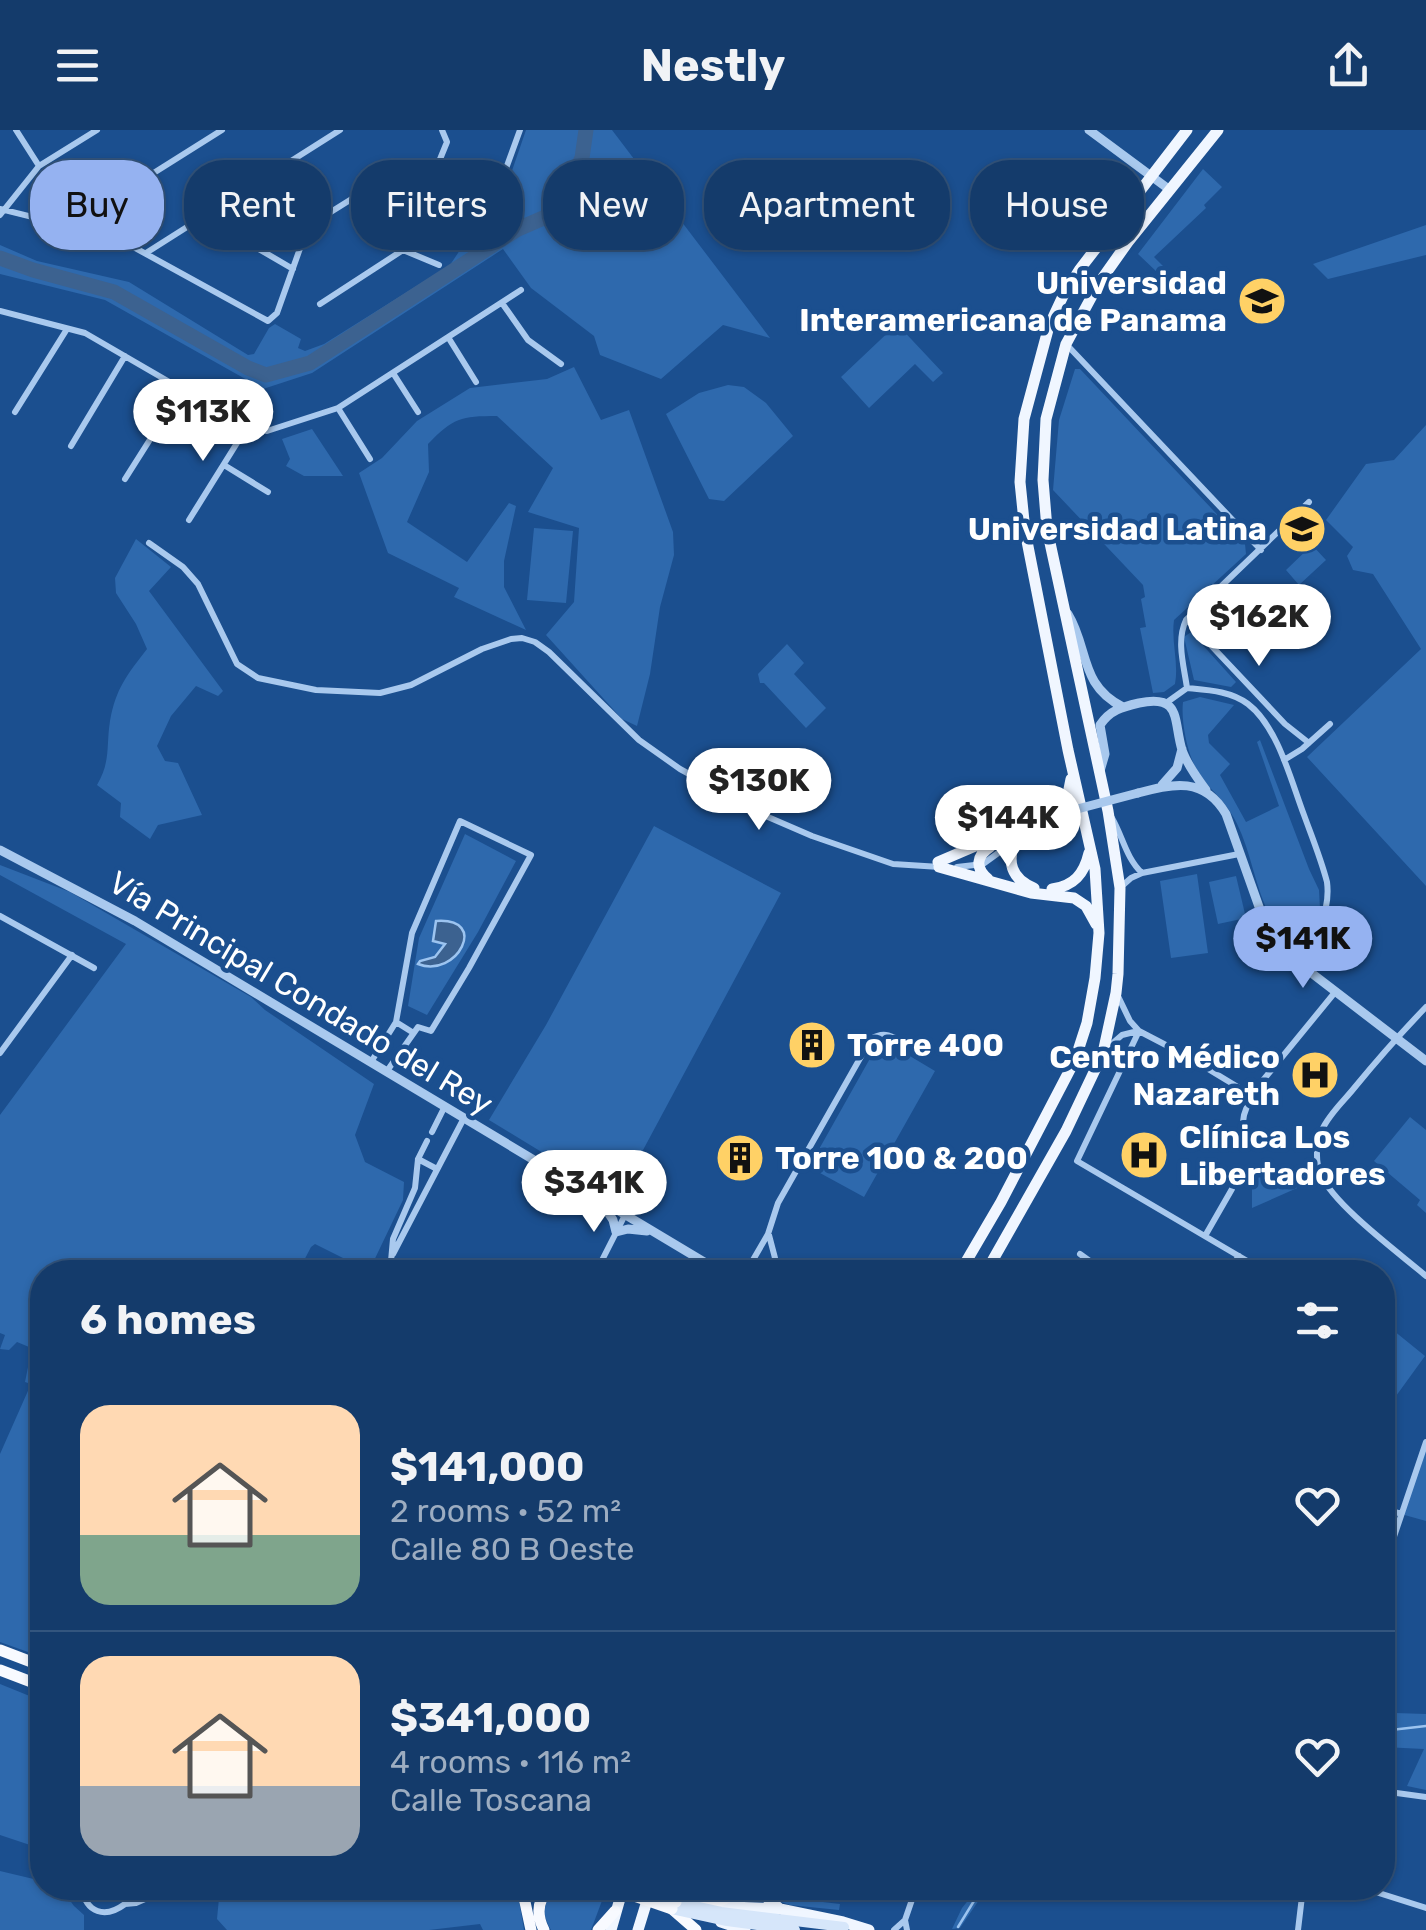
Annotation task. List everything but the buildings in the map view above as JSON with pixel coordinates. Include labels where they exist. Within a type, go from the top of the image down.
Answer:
[{"type":"highway","points":[[0,1650],[30,1661]]},
{"type":"highway","points":[[0,1670],[30,1682]]},
{"type":"highway","points":[[22,1679],[30,1687]]},
{"type":"highway","points":[[525,1900],[531,1930]]},
{"type":"highway","points":[[542,1900],[540,1920],[544,1930]]},
{"type":"highway","points":[[655,1900],[674,1905],[721,1900]]},
{"type":"highway","points":[[663,1900],[674,1905],[696,1930]]},
{"type":"highway","points":[[598,1930],[615,1911]]},
{"type":"main road","points":[[967,1260],[1075,1060],[1087,1023],[1099,933],[1098,888],[1024,531],[1020,482],[1024,419],[1049,326],[1064,296],[1080,269],[1187,130]]},
{"type":"main road","points":[[993,1260],[1066,1131],[1103,1053],[1116,993],[1120,942],[1120,888],[1108,811],[1046,529],[1042,480],[1046,419],[1066,344],[1080,316],[1118,254],[1218,130]]},
{"type":"main road","points":[[938,864],[1060,804],[1070,787],[1068,750]]},
{"type":"main road","points":[[1016,839],[1010,855],[1012,870],[1023,883],[1038,888],[1064,887],[1075,881],[1090,848]]},
{"type":"main road","points":[[990,847],[980,855],[978,866],[990,881]]},
{"type":"main road","points":[[938,864],[1031,894],[1074,898],[1090,910],[1099,933]]},
{"type":"main road","points":[[610,1930],[619,1900]]},
{"type":"main road","points":[[638,1930],[647,1900]]},
{"type":"main road","points":[[769,1900],[780,1909]]},
{"type":"main road","points":[[674,1905],[844,1927]]},
{"type":"main road","points":[[674,1905],[726,1921],[795,1930]]},
{"type":"main road","points":[[745,1930],[720,1922],[722,1910],[780,1909],[869,1930]]},
{"type":"street","points":[[16,130],[35,160]]},
{"type":"street","points":[[164,166],[222,130]]},
{"type":"street","points":[[293,160],[340,130]]},
{"type":"street","points":[[439,160],[447,142],[442,130]]},
{"type":"street","points":[[509,160],[520,130]]},
{"type":"street","points":[[1089,130],[1170,190]]},
{"type":"street","points":[[48,160],[94,131]]},
{"type":"street","points":[[30,177],[1,211],[30,217]]},
{"type":"street","points":[[146,253],[184,229]]},
{"type":"street","points":[[140,250],[263,320],[271,320],[278,313],[300,250]]},
{"type":"street","points":[[261,250],[293,269]]},
{"type":"street","points":[[320,304],[403,250],[439,265]]},
{"type":"street","points":[[0,311],[84,333],[247,426],[267,431],[338,408],[522,290]]},
{"type":"street","points":[[502,303],[528,340],[561,364]]},
{"type":"street","points":[[15,412],[67,329]]},
{"type":"street","points":[[448,338],[476,382]]},
{"type":"street","points":[[1066,344],[1261,550]]},
{"type":"street","points":[[71,446],[125,356]]},
{"type":"street","points":[[393,372],[418,412]]},
{"type":"street","points":[[126,479],[182,389]]},
{"type":"street","points":[[338,408],[370,459]]},
{"type":"street","points":[[188,520],[247,426]]},
{"type":"street","points":[[224,464],[268,492]]},
{"type":"street","points":[[1188,688],[1180,640],[1186,620],[1309,502]]},
{"type":"street","points":[[149,543],[184,567],[198,584],[237,664],[258,678],[306,689],[380,693],[411,685],[497,643],[522,638],[549,652],[639,740],[680,769],[812,836],[893,864],[978,866],[1030,830]]},
{"type":"street","points":[[1064,606],[1074,624],[1088,672],[1102,691],[1124,707]]},
{"type":"street","points":[[1186,620],[1309,743]]},
{"type":"street","points":[[1166,703],[1188,688],[1224,692],[1259,714],[1270,730],[1324,871],[1329,894],[1316,936],[1298,960]]},
{"type":"street","points":[[1099,775],[1105,754],[1100,725],[1107,715],[1157,700],[1166,703],[1177,719],[1182,749],[1197,779],[1226,814],[1262,918],[1278,941],[1426,1061]]},
{"type":"street","points":[[1259,714],[1269,706]]},
{"type":"street","points":[[1284,760],[1330,724]]},
{"type":"street","points":[[1160,787],[1176,768],[1182,749]]},
{"type":"street","points":[[938,864],[990,847],[1066,812],[1160,787],[1186,785],[1208,792]]},
{"type":"street","points":[[1108,811],[1130,859],[1142,873]]},
{"type":"street","points":[[371,1062],[396,1022],[412,933],[460,821],[530,856],[431,1031],[418,1027],[412,1032],[387,1071]]},
{"type":"street","name":"Vía Principal Condado del Rey","points":[[0,850],[135,920],[701,1260]]},
{"type":"street","points":[[1120,888],[1142,873],[1240,854]]},
{"type":"street","points":[[0,916],[94,968]]},
{"type":"street","points":[[0,1053],[72,955]]},
{"type":"street","points":[[1240,1136],[1251,1095],[1336,991]]},
{"type":"street","points":[[1116,993],[1139,1031],[1251,1095]]},
{"type":"street","points":[[1426,1007],[1334,1113],[1322,1130],[1318,1146],[1321,1176],[1342,1203],[1426,1276]]},
{"type":"street","points":[[396,1022],[412,1032]]},
{"type":"street","points":[[1103,1053],[1120,1036],[1139,1031]]},
{"type":"street","points":[[1139,1031],[1077,1161],[1246,1260]]},
{"type":"street","points":[[753,1260],[768,1234],[778,1203],[871,1039],[886,1033],[904,1042]]},
{"type":"street","points":[[392,1260],[393,1239],[415,1188],[418,1159],[445,1106]]},
{"type":"street","points":[[393,1254],[464,1118]]},
{"type":"street","points":[[418,1159],[437,1169]]},
{"type":"street","points":[[1205,1236],[1232,1189]]},
{"type":"street","points":[[601,1200],[616,1232]]},
{"type":"street","points":[[602,1260],[625,1215]]},
{"type":"street","points":[[616,1232],[654,1232]]},
{"type":"street","points":[[768,1234],[774,1260]]},
{"type":"street","points":[[1080,1254],[1088,1260]]},
{"type":"street","points":[[1236,1260],[1239,1256]]},
{"type":"street","points":[[1395,1532],[1426,1442]]},
{"type":"street","points":[[1395,1512],[1401,1514]]},
{"type":"street","points":[[1395,1793],[1426,1798]]},
{"type":"street","points":[[1395,1898],[1426,1908]]},
{"type":"street","points":[[85,1900],[98,1913],[116,1911],[125,1904],[143,1900]]},
{"type":"street","points":[[125,1904],[126,1900]]},
{"type":"street","points":[[894,1930],[905,1920],[912,1900]]},
{"type":"street","points":[[1298,1930],[1302,1900]]},
{"type":"street","points":[[905,1920],[908,1930]]},
{"type":"shaded area","points":[[526,130],[612,130],[635,160],[543,160],[543,250],[684,250],[684,225],[770,338],[723,325],[661,379],[600,355],[594,336],[531,288],[504,250],[523,250],[523,160],[516,160]]},
{"type":"shaded area","points":[[1203,169],[1222,187],[1204,205],[1206,208],[1154,257],[1164,267],[1158,273],[1138,254]]},
{"type":"shaded area","points":[[1426,225],[1426,255],[1328,279],[1313,264]]},
{"type":"shaded area","points":[[0,245],[37,261],[129,282],[248,355],[254,354],[275,324],[301,339],[298,348],[305,351],[324,344],[450,265],[460,250],[501,250],[312,373],[263,389],[105,300],[0,274]]},
{"type":"shaded area","points":[[897,324],[943,373],[933,382],[915,364],[869,408],[841,377]]},
{"type":"shaded area","points":[[574,367],[601,420],[629,410],[673,532],[674,555],[637,726],[622,719],[546,635],[574,602],[579,528],[528,512],[553,468],[497,416],[458,420],[428,444],[429,472],[407,522],[467,562],[509,503],[516,506],[504,561],[504,587],[526,630],[454,597],[459,588],[388,553],[359,473],[382,458],[417,421],[470,388],[547,379]]},
{"type":"shaded area","points":[[1075,369],[1080,369],[1245,544],[1246,554],[1174,620],[1175,684],[1164,692],[1153,693],[1140,628],[1146,627],[1143,585],[1053,490],[1059,420]]},
{"type":"shaded area","points":[[728,385],[744,387],[766,403],[793,436],[724,501],[709,499],[666,414],[699,393]]},
{"type":"shaded area","points":[[1426,425],[1426,886],[1307,757],[1421,649],[1373,574],[1353,570],[1347,556],[1353,547],[1326,520],[1366,464],[1394,460]]},
{"type":"shaded area","points":[[312,429],[343,476],[304,476],[286,466],[290,459],[282,439]]},
{"type":"shaded area","points":[[534,528],[573,531],[566,603],[527,600]]},
{"type":"shaded area","points":[[136,539],[171,567],[149,591],[223,691],[218,696],[196,686],[171,716],[157,746],[165,761],[178,763],[202,815],[158,825],[150,839],[120,817],[121,803],[97,785],[106,761],[116,699],[147,649],[116,593],[115,578]]},
{"type":"shaded area","points":[[1312,545],[1326,560],[1299,585],[1286,570]]},
{"type":"shaded area","points":[[1191,632],[1236,682],[1231,687],[1194,680],[1184,637]]},
{"type":"shaded area","points":[[787,644],[804,663],[794,674],[826,708],[806,728],[760,683],[758,674]]},
{"type":"shaded area","points":[[1200,697],[1234,705],[1208,735],[1209,743],[1230,764],[1220,775],[1246,822],[1279,806],[1257,742],[1260,740],[1319,890],[1315,930],[1300,955],[1268,912],[1234,818],[1190,756],[1183,702]]},
{"type":"shaded area","points":[[654,826],[781,893],[628,1178],[615,1176],[609,1184],[594,1184],[489,1120],[546,1025]]},
{"type":"shaded area","points":[[465,834],[516,861],[427,1015],[408,1006],[419,938]]},
{"type":"shaded area","points":[[0,865],[70,892],[251,997],[374,1084],[355,1135],[365,1162],[404,1182],[403,1200],[374,1260],[347,1260],[315,1244],[304,1260],[30,1260],[30,1350],[17,1342],[9,1350],[0,1349],[5,1335],[0,1333],[0,1115],[126,944],[0,875]]},
{"type":"shaded area","points":[[1197,874],[1208,953],[1171,958],[1160,881]]},
{"type":"shaded area","points":[[1236,876],[1246,918],[1218,924],[1209,882]]},
{"type":"shaded area","points":[[436,921],[452,922],[461,928],[462,947],[445,963],[418,964],[435,957],[445,944],[433,941]]},
{"type":"shaded area","points":[[883,1043],[935,1071],[864,1197],[809,1167],[877,1046]]},
{"type":"shaded area","points":[[1410,1117],[1426,1130],[1426,1213],[1417,1205],[1420,1200],[1374,1161]]},
{"type":"shaded area","points":[[1308,1165],[1313,1181],[1252,1208],[1252,1176]]},
{"type":"shaded area","points":[[1395,1332],[1425,1356],[1395,1397]]},
{"type":"shaded area","points":[[30,1357],[30,1384],[25,1382]]},
{"type":"shaded area","points":[[30,1386],[30,1653],[0,1642],[0,1454]]},
{"type":"shaded area","points":[[1426,1442],[1426,1521],[1401,1514]]},
{"type":"shaded area","points":[[0,1684],[30,1696],[30,1845],[0,1835]]},
{"type":"shaded area","points":[[1395,1713],[1426,1714],[1426,1790],[1407,1786],[1424,1749],[1395,1748]]},
{"type":"shaded area","points":[[0,1871],[30,1878],[30,1900],[70,1900],[84,1915],[84,1930],[0,1930]]},
{"type":"shaded area","points":[[219,1900],[519,1900],[524,1930],[483,1930],[480,1924],[429,1930],[227,1930],[217,1919]]},
{"type":"shaded area","points":[[602,1900],[591,1930],[551,1930],[545,1917],[548,1901]]},
{"type":"shaded area","points":[[806,1900],[840,1904],[839,1910],[778,1901]]},
{"type":"shaded area","points":[[968,1900],[979,1900],[960,1928],[952,1929]]},
{"type":"waterway","points":[[0,258],[114,292],[266,375],[310,363],[518,229],[557,212],[582,158],[586,130]]},
{"type":"waterway","points":[[1395,1730],[1426,1726]]},
{"type":"waterway","points":[[958,1927],[975,1900]]},
{"type":"place","name":"Universidad Interamericana de Panama","points":[[1262,301]]},
{"type":"place","name":"Universidad Latina","points":[[1302,529]]},
{"type":"place","name":"Torre 400","points":[[812,1045]]},
{"type":"place","name":"Centro Médico Nazareth","points":[[1315,1075]]},
{"type":"place","name":"Clínica Los Libertadores","points":[[1144,1155]]},
{"type":"place","name":"Torre 100 & 200","points":[[740,1158]]}]
